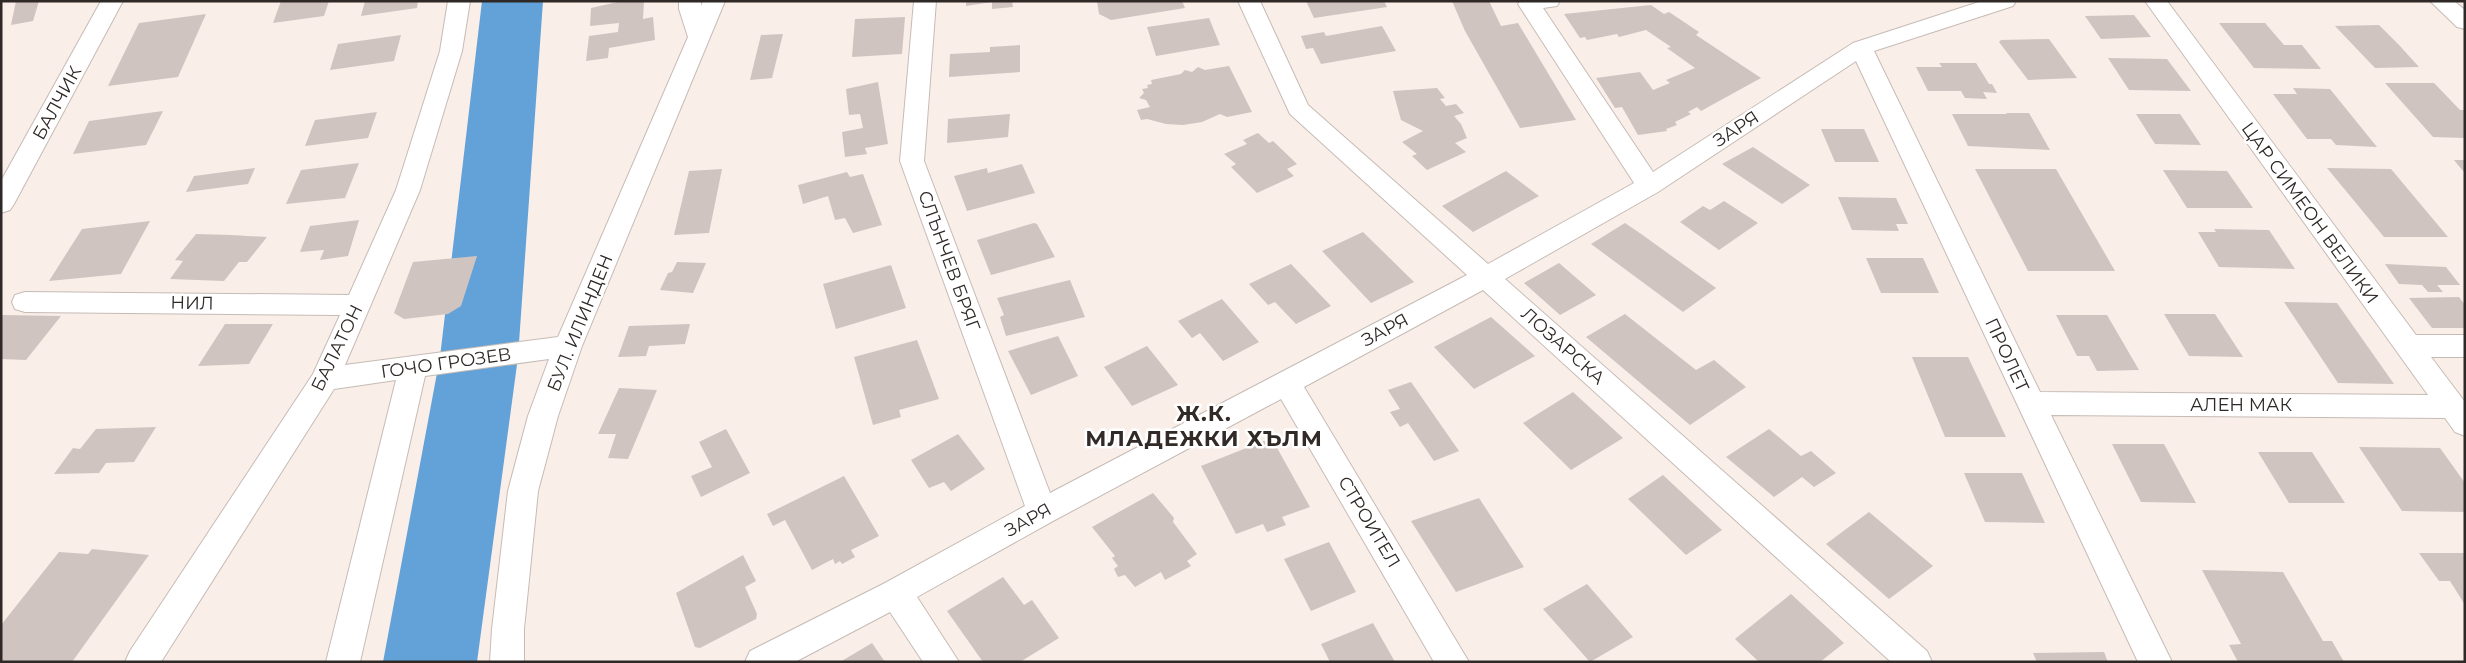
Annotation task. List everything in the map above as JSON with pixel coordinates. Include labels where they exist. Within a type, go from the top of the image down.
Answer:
[{"type":"street","name":"БАЛЧИК","points":[[1,204],[112,1]]},
{"type":"street","name":"БАЛАТОН","points":[[142,662],[325,379],[408,190],[451,51],[459,1]]},
{"type":"street","points":[[690,1],[690,9],[700,37]]},
{"type":"street","name":"БУЛ. ИЛИНДЕН","points":[[507,662],[508,629],[523,491],[543,416],[568,346],[714,1]]},
{"type":"street","name":"СЛЪНЧЕВ БРЯГ","points":[[925,1],[912,161],[1042,512]]},
{"type":"street","name":"ЛОЗАРСКА","points":[[1249,1],[1298,108],[1915,662]]},
{"type":"street","points":[[1549,1],[1529,4],[1649,186]]},
{"type":"street","name":"ЗАРЯ","points":[[762,662],[896,594],[1042,512],[1486,277],[1649,186],[1861,48],[2006,1]]},
{"type":"street","name":"ЦАР СИМЕОН ВЕЛИКИ","points":[[2156,1],[2459,415]]},
{"type":"street","points":[[2441,1],[2465,22]]},
{"type":"street","name":"ПРОЛЕТ","points":[[1861,48],[2155,662]]},
{"type":"street","name":"НИЛ","points":[[25,302],[359,305]]},
{"type":"street","name":"ГОЧО ГРОЗЕВ","points":[[325,379],[568,346]]},
{"type":"street","points":[[2407,346],[2465,346]]},
{"type":"street","points":[[342,662],[413,368]]},
{"type":"street","name":"СТРОИТЕЛ","points":[[1286,382],[1452,662]]},
{"type":"street","name":"АЛЕН МАК","points":[[2030,403],[2459,415]]},
{"type":"street","points":[[896,594],[942,662]]},
{"type":"building","points":[[16,1],[39,1],[33,21],[11,25]]},
{"type":"building","points":[[281,1],[329,1],[324,16],[273,23]]},
{"type":"building","points":[[365,1],[418,1],[417,8],[361,16]]},
{"type":"building","points":[[622,1],[644,1],[643,19],[653,17],[655,40],[609,48],[608,58],[586,61],[589,36],[618,32],[619,23],[590,26],[591,8]]},
{"type":"building","points":[[966,1],[1012,1],[1013,7],[992,9],[992,2],[966,6]]},
{"type":"building","points":[[1097,1],[1182,1],[1185,8],[1111,20],[1099,14]]},
{"type":"building","points":[[1306,1],[1384,1],[1387,7],[1314,18]]},
{"type":"building","points":[[1452,1],[1489,1],[1501,26],[1518,23],[1576,120],[1520,128],[1465,31]]},
{"type":"building","points":[[1651,5],[1664,14],[1669,12],[1699,32],[1696,35],[1761,78],[1701,111],[1697,107],[1688,112],[1691,114],[1675,122],[1677,125],[1666,129],[1667,131],[1638,135],[1622,107],[1615,108],[1596,78],[1640,72],[1653,90],[1670,83],[1666,80],[1695,68],[1667,48],[1671,47],[1646,30],[1619,37],[1617,34],[1587,40],[1585,37],[1580,38],[1564,14]]},
{"type":"building","points":[[206,14],[178,77],[108,86],[139,23]]},
{"type":"building","points":[[2134,15],[2151,37],[2101,39],[2085,16]]},
{"type":"building","points":[[905,17],[902,54],[852,57],[855,19]]},
{"type":"building","points":[[1209,18],[1220,45],[1156,56],[1147,27]]},
{"type":"building","points":[[2219,23],[2265,23],[2284,45],[2302,45],[2321,69],[2254,68]]},
{"type":"building","points":[[2379,25],[2419,67],[2375,68],[2335,26]]},
{"type":"building","points":[[1382,26],[1396,51],[1321,64],[1313,48],[1306,49],[1301,36],[1324,32],[1326,36]]},
{"type":"building","points":[[783,34],[772,78],[750,80],[761,35]]},
{"type":"building","points":[[401,35],[394,61],[330,70],[338,44]]},
{"type":"building","points":[[2049,39],[2077,78],[2028,80],[1999,42],[2001,40]]},
{"type":"building","points":[[1020,45],[1020,72],[949,77],[950,54],[990,52],[990,47]]},
{"type":"building","points":[[2108,58],[2167,59],[2191,91],[2129,90]]},
{"type":"building","points":[[1939,63],[1976,63],[1997,93],[1983,92],[1987,99],[1965,98],[1961,91],[1928,91],[1916,67],[1942,67]]},
{"type":"building","points":[[1229,66],[1252,112],[1227,117],[1220,114],[1202,122],[1183,125],[1166,124],[1147,119],[1141,120],[1137,110],[1150,107],[1146,100],[1139,98],[1144,93],[1142,89],[1148,88],[1147,85],[1152,84],[1151,80],[1181,74],[1185,70],[1192,72],[1198,67],[1205,70]]},
{"type":"building","points":[[878,82],[888,144],[865,148],[867,154],[845,157],[842,132],[863,128],[860,114],[849,115],[846,89]]},
{"type":"building","points":[[2385,83],[2434,83],[2460,110],[2465,110],[2465,138],[2433,137]]},
{"type":"building","points":[[1437,88],[1445,98],[1440,99],[1446,106],[1456,104],[1464,113],[1454,116],[1461,124],[1467,138],[1455,143],[1466,152],[1427,170],[1412,156],[1417,154],[1402,142],[1423,131],[1401,120],[1393,91]]},
{"type":"building","points":[[2293,88],[2330,89],[2377,147],[2336,145],[2331,139],[2307,139],[2273,94],[2297,94]]},
{"type":"building","points":[[163,111],[146,145],[73,154],[89,121]]},
{"type":"building","points":[[377,112],[368,138],[305,146],[315,120]]},
{"type":"building","points":[[2029,113],[2050,150],[1968,146],[1952,114]]},
{"type":"building","points":[[1010,114],[1008,137],[947,143],[948,119]]},
{"type":"building","points":[[2136,114],[2180,114],[2201,145],[2155,144]]},
{"type":"building","points":[[1821,129],[1864,129],[1879,162],[1835,162]]},
{"type":"building","points":[[1258,133],[1269,143],[1273,141],[1297,164],[1287,169],[1294,176],[1257,193],[1231,167],[1236,164],[1224,154],[1247,144],[1243,140]]},
{"type":"building","points":[[1753,147],[1810,185],[1782,204],[1722,164]]},
{"type":"building","points":[[2454,160],[2465,160],[2465,173],[2458,165]]},
{"type":"building","points":[[359,163],[345,198],[286,204],[301,170]]},
{"type":"building","points":[[1022,164],[1035,193],[967,211],[954,176],[987,168],[988,173]]},
{"type":"building","points":[[255,168],[248,184],[186,192],[194,176]]},
{"type":"building","points":[[2327,168],[2391,169],[2448,237],[2384,237]]},
{"type":"building","points":[[722,169],[709,233],[674,235],[689,171]]},
{"type":"building","points":[[1975,169],[2056,169],[2115,271],[2028,271]]},
{"type":"building","points":[[2163,170],[2227,171],[2253,208],[2187,208]]},
{"type":"building","points":[[1506,171],[1539,196],[1473,232],[1442,206]]},
{"type":"building","points":[[847,172],[850,177],[863,174],[882,225],[853,233],[845,218],[835,220],[828,196],[803,204],[798,185]]},
{"type":"building","points":[[1838,197],[1896,198],[1908,224],[1896,224],[1899,231],[1852,230]]},
{"type":"building","points":[[1724,201],[1758,223],[1719,250],[1680,222],[1703,206],[1710,210]]},
{"type":"building","points":[[359,220],[348,256],[320,260],[324,250],[300,252],[310,226]]},
{"type":"building","points":[[150,221],[121,274],[49,281],[82,229]]},
{"type":"building","points":[[1034,223],[1037,224],[1055,257],[991,275],[977,240]]},
{"type":"building","points":[[1625,223],[1716,288],[1683,312],[1591,244]]},
{"type":"building","points":[[2214,229],[2269,230],[2295,269],[2219,267],[2198,232],[2216,232]]},
{"type":"building","points":[[1363,232],[1414,282],[1371,303],[1322,251]]},
{"type":"building","points":[[196,234],[267,237],[247,262],[239,262],[224,281],[170,279],[183,261],[175,260]]},
{"type":"building","points":[[477,256],[461,306],[448,314],[404,319],[394,313],[413,262]]},
{"type":"building","points":[[1866,258],[1923,258],[1939,293],[1881,293]]},
{"type":"building","points":[[677,262],[706,263],[693,293],[660,290],[668,273],[672,272]]},
{"type":"building","points":[[1559,263],[1596,295],[1560,315],[1524,283]]},
{"type":"building","points":[[1291,264],[1331,306],[1296,324],[1275,302],[1268,305],[1249,284]]},
{"type":"building","points":[[2385,264],[2446,267],[2460,285],[2437,285],[2443,292],[2428,292],[2422,285],[2399,284]]},
{"type":"building","points":[[891,265],[906,308],[836,329],[823,284]]},
{"type":"building","points":[[1070,280],[1085,317],[1006,336],[1000,317],[1004,315],[997,298]]},
{"type":"building","points":[[2459,297],[2465,305],[2465,328],[2432,328],[2409,298]]},
{"type":"building","points":[[1222,299],[1259,342],[1223,361],[1200,333],[1192,338],[1178,321]]},
{"type":"building","points":[[2284,302],[2337,303],[2394,384],[2338,383]]},
{"type":"building","points":[[1625,314],[1696,370],[1714,360],[1746,387],[1690,425],[1586,337]]},
{"type":"building","points":[[2164,314],[2215,314],[2243,357],[2189,356]]},
{"type":"building","points":[[1,315],[61,316],[26,360],[1,359]]},
{"type":"building","points":[[2056,315],[2107,315],[2139,370],[2097,371],[2089,356],[2077,356]]},
{"type":"building","points":[[1491,317],[1535,356],[1474,389],[1434,347]]},
{"type":"building","points":[[225,324],[273,324],[249,364],[198,366]]},
{"type":"building","points":[[690,324],[685,344],[649,346],[646,356],[618,357],[629,326]]},
{"type":"building","points":[[1058,336],[1078,376],[1031,395],[1008,351]]},
{"type":"building","points":[[917,340],[939,399],[899,410],[901,417],[873,425],[854,357]]},
{"type":"building","points":[[1147,346],[1178,385],[1132,406],[1104,367]]},
{"type":"building","points":[[1912,357],[1968,357],[2006,437],[1945,437]]},
{"type":"building","points":[[1411,382],[1459,451],[1434,461],[1408,423],[1400,427],[1390,412],[1400,409],[1388,390]]},
{"type":"building","points":[[619,388],[657,390],[628,459],[608,458],[616,434],[598,434]]},
{"type":"building","points":[[1573,392],[1623,438],[1571,470],[1523,423]]},
{"type":"building","points":[[156,427],[134,462],[106,463],[99,473],[54,474],[73,448],[80,449],[96,429]]},
{"type":"building","points":[[726,429],[750,473],[701,497],[691,476],[712,467],[699,442]]},
{"type":"building","points":[[1769,429],[1801,456],[1811,451],[1836,473],[1814,487],[1802,477],[1774,497],[1726,457]]},
{"type":"building","points":[[958,434],[985,469],[951,491],[944,482],[929,488],[911,460]]},
{"type":"building","points":[[1264,441],[1276,446],[1310,507],[1282,517],[1286,525],[1267,532],[1263,524],[1236,534],[1201,466]]},
{"type":"building","points":[[2112,444],[2164,444],[2196,503],[2141,502]]},
{"type":"building","points":[[2359,447],[2440,448],[2465,483],[2465,512],[2402,511]]},
{"type":"building","points":[[2258,452],[2312,452],[2345,503],[2289,503]]},
{"type":"building","points":[[1964,473],[2022,473],[2045,523],[1985,522]]},
{"type":"building","points":[[1663,475],[1722,530],[1686,555],[1628,499]]},
{"type":"building","points":[[844,476],[879,536],[851,550],[855,557],[842,564],[840,561],[835,564],[833,559],[812,570],[785,520],[773,526],[767,514]]},
{"type":"building","points":[[1153,493],[1174,518],[1173,522],[1197,554],[1187,561],[1191,566],[1165,580],[1161,572],[1135,587],[1125,575],[1118,577],[1114,569],[1118,566],[1112,558],[1115,556],[1092,527]]},
{"type":"building","points":[[1479,498],[1524,567],[1456,592],[1411,521]]},
{"type":"building","points":[[1869,512],[1933,566],[1889,599],[1826,544]]},
{"type":"building","points":[[1329,542],[1356,592],[1311,611],[1284,559]]},
{"type":"building","points":[[92,549],[149,555],[72,662],[1,662],[1,625],[59,552],[88,554]]},
{"type":"building","points":[[2419,553],[2465,553],[2465,605],[2450,581],[2439,581]]},
{"type":"building","points":[[743,555],[756,581],[745,587],[757,614],[756,619],[700,648],[695,647],[676,593]]},
{"type":"building","points":[[2202,570],[2283,572],[2323,641],[2332,641],[2344,662],[2238,662],[2229,645],[2241,644]]},
{"type":"building","points":[[1003,577],[1024,605],[1032,600],[1059,638],[1020,662],[983,662],[947,611]]},
{"type":"building","points":[[1587,584],[1633,637],[1590,662],[1543,609]]},
{"type":"building","points":[[1791,594],[1844,643],[1820,662],[1759,662],[1735,639]]},
{"type":"building","points":[[1373,623],[1395,662],[1330,662],[1321,644]]},
{"type":"building","points":[[872,643],[885,662],[840,662]]},
{"type":"building","points":[[2104,652],[2108,662],[2037,662],[2033,653]]},
{"type":"waterway","points":[[430,662],[479,357],[513,1]]},
{"type":"district","name":"Ж.К. МЛАДЕЖКИ ХЪЛМ","points":[[1204,426]]}]
